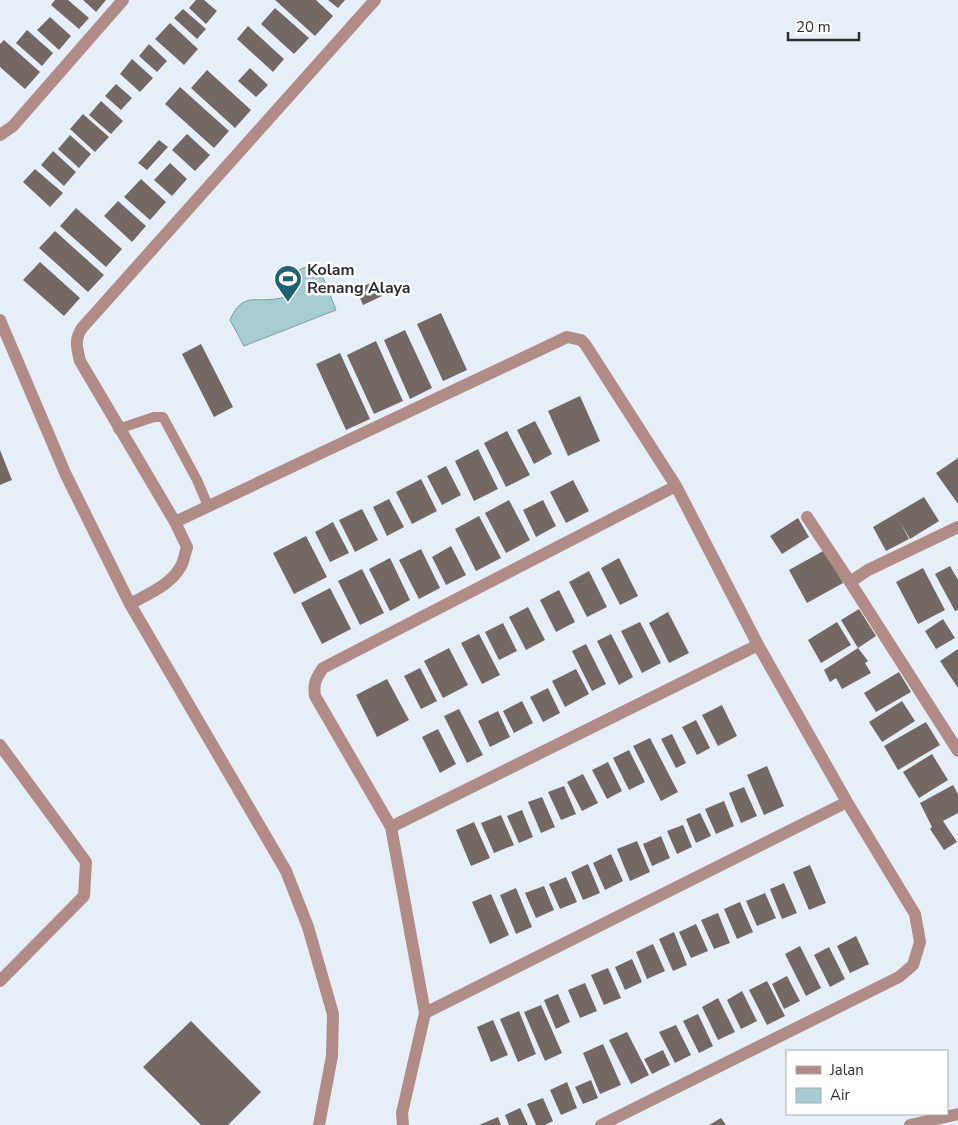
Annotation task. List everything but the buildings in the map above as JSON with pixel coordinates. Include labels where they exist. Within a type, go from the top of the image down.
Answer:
[{"type":"street","points":[[0,136],[13,126],[123,0]]},
{"type":"street","points":[[130,604],[157,590],[171,579],[182,565],[187,547],[175,522],[118,429],[80,361],[76,344],[77,336],[88,320],[375,0]]},
{"type":"street","points":[[0,320],[66,475],[130,604],[286,871],[308,927],[333,1014],[332,1056],[319,1125]]},
{"type":"street","points":[[175,522],[567,337],[581,340],[585,344],[676,486],[758,645],[847,802],[915,914],[920,942],[913,965],[899,977],[601,1125]]},
{"type":"street","points":[[404,1125],[402,1113],[425,1013],[390,827],[316,696],[314,686],[316,677],[323,668],[676,486]]},
{"type":"street","points":[[807,517],[958,751]]},
{"type":"street","points":[[850,582],[868,570],[958,527]]},
{"type":"street","points":[[390,827],[758,645]]},
{"type":"street","points":[[0,745],[86,862],[84,896],[0,981]]},
{"type":"street","points":[[425,1013],[847,802]]},
{"type":"street","points":[[910,1125],[958,1114]]},
{"type":"lane","points":[[118,429],[154,417],[163,416],[197,480],[208,506]]},
{"type":"water","name":"Kolam Renang Alaya","points":[[317,262],[336,310],[244,346],[230,320],[240,305],[245,301],[285,296],[298,286],[299,270]]},
{"type":"place","name":"Kolam Renang Alaya","points":[[288,303]]}]
